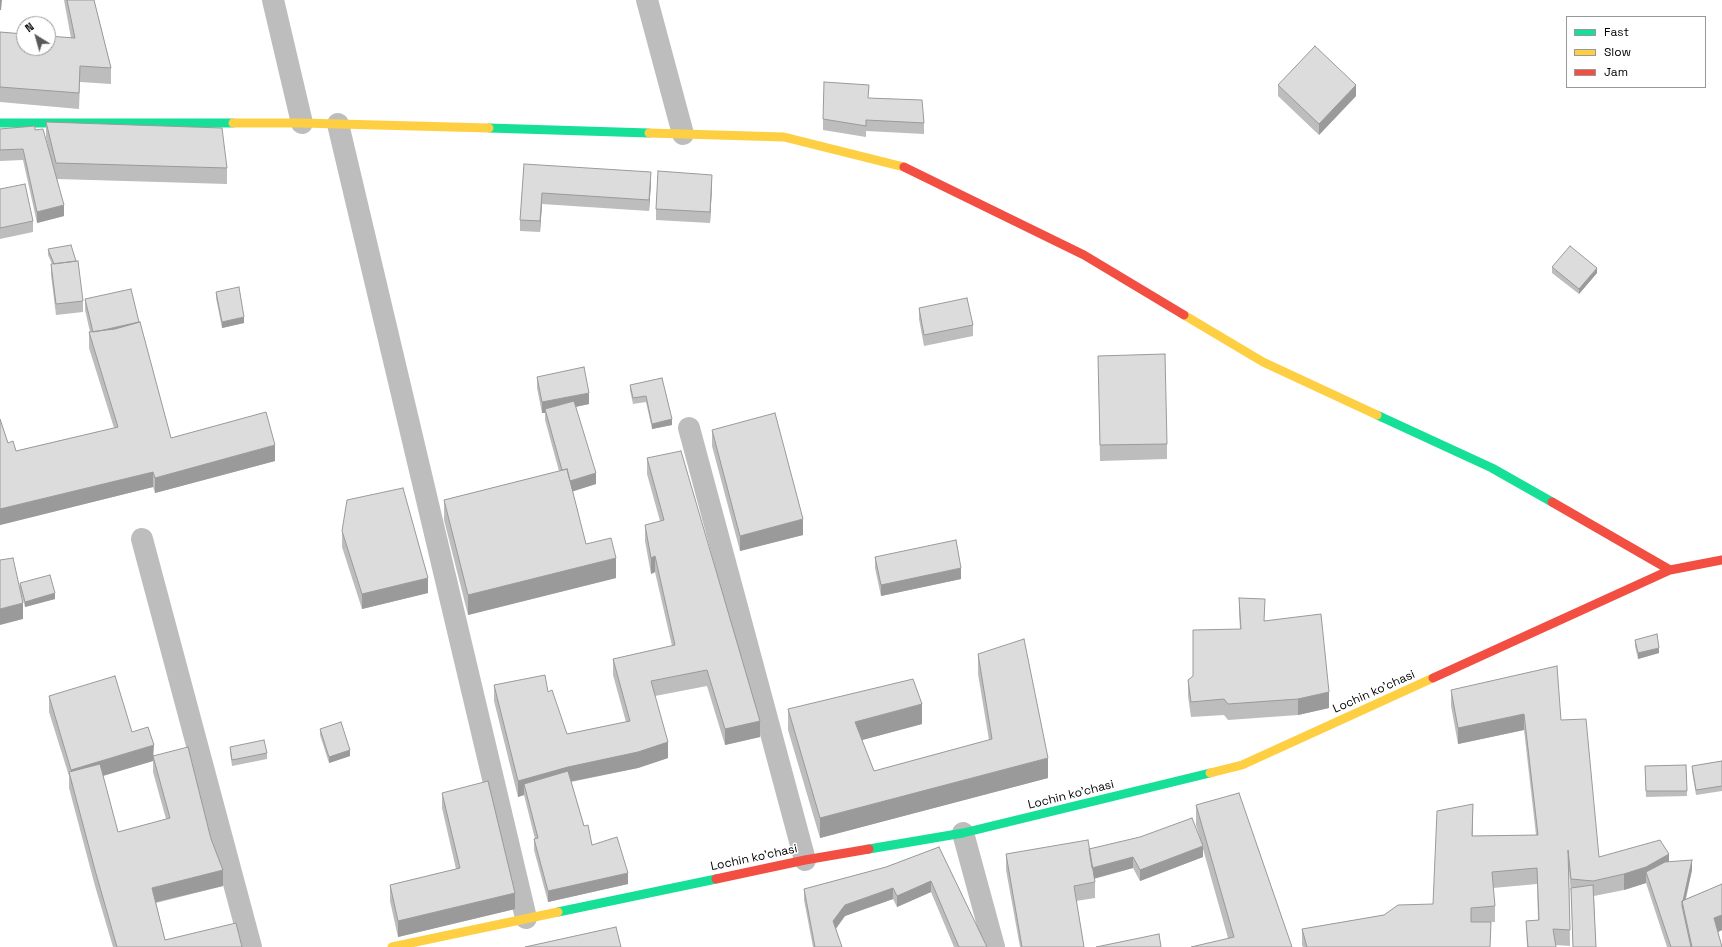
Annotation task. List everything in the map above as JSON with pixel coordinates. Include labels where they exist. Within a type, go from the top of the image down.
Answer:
[{"type":"street","points":[[273,0],[302,123]]},
{"type":"street","points":[[647,0],[683,134]]},
{"type":"street","points":[[0,123],[302,123],[784,137],[899,165],[1084,255],[1263,362],[1492,468],[1670,570]]},
{"type":"street","points":[[338,124],[526,918]]},
{"type":"street","points":[[689,428],[805,860]]},
{"type":"street","points":[[142,539],[251,947]]},
{"type":"street","name":"Lochin ko'chasi","points":[[392,947],[805,860],[963,833],[1242,765],[1670,570],[1722,560]]},
{"type":"street","points":[[963,833],[994,947]]},
{"type":"building","points":[[67,0],[94,0],[111,68],[80,66],[79,93],[0,87],[0,32],[16,33],[16,56],[56,56],[56,37],[75,38]]},
{"type":"building","points":[[1315,46],[1356,85],[1319,124],[1278,85]]},
{"type":"building","points":[[824,82],[869,85],[868,98],[922,100],[924,123],[866,120],[866,126],[823,119]]},
{"type":"building","points":[[46,122],[222,128],[227,168],[56,163]]},
{"type":"building","points":[[35,126],[35,130],[43,129],[64,205],[37,212],[23,149],[0,150],[0,129]]},
{"type":"building","points":[[524,164],[651,172],[649,200],[542,193],[540,221],[520,220]]},
{"type":"building","points":[[658,171],[712,175],[710,212],[656,209]]},
{"type":"building","points":[[25,184],[33,221],[0,228],[0,189]]},
{"type":"building","points":[[71,245],[76,261],[54,264],[48,249]]},
{"type":"building","points":[[1570,246],[1597,268],[1579,289],[1552,267]]},
{"type":"building","points":[[78,261],[83,301],[56,304],[51,264]]},
{"type":"building","points":[[239,287],[244,317],[222,322],[216,292]]},
{"type":"building","points":[[131,289],[139,322],[93,332],[85,299]]},
{"type":"building","points":[[967,298],[973,325],[924,335],[919,308]]},
{"type":"building","points":[[140,322],[171,438],[266,412],[275,445],[155,478],[153,472],[0,509],[0,419],[8,443],[13,441],[16,451],[118,427],[89,332],[115,329]]},
{"type":"building","points":[[1165,354],[1167,444],[1100,445],[1098,356]]},
{"type":"building","points":[[584,367],[589,393],[542,402],[537,377]]},
{"type":"building","points":[[662,378],[672,419],[652,424],[646,396],[633,398],[630,385]]},
{"type":"building","points":[[574,401],[596,473],[570,481],[567,469],[562,470],[545,409]]},
{"type":"building","points":[[775,413],[803,519],[740,536],[712,430]]},
{"type":"building","points":[[681,451],[760,721],[725,729],[707,670],[651,681],[668,742],[638,752],[568,767],[518,781],[494,685],[545,675],[548,692],[552,690],[567,734],[630,721],[613,659],[675,645],[655,556],[651,558],[645,525],[664,520],[647,458]]},
{"type":"building","points":[[567,469],[586,544],[611,538],[616,558],[468,595],[444,500]]},
{"type":"building","points":[[403,488],[428,578],[362,594],[342,531],[347,500]]},
{"type":"building","points":[[956,540],[961,568],[881,585],[875,557]]},
{"type":"building","points":[[13,558],[23,603],[0,609],[0,560]]},
{"type":"building","points":[[50,575],[55,593],[25,602],[20,583]]},
{"type":"building","points":[[1239,598],[1265,599],[1264,621],[1321,614],[1329,692],[1298,699],[1228,704],[1224,699],[1191,702],[1188,680],[1193,676],[1193,630],[1241,629]]},
{"type":"building","points":[[1657,634],[1659,648],[1638,653],[1635,640]]},
{"type":"building","points":[[1024,639],[1048,758],[820,818],[788,709],[913,679],[922,704],[855,722],[874,771],[992,739],[978,654]]},
{"type":"building","points":[[1557,666],[1561,720],[1586,719],[1599,857],[1660,840],[1669,854],[1646,867],[1593,881],[1571,879],[1568,850],[1570,930],[1553,929],[1556,947],[1528,947],[1526,921],[1539,920],[1537,868],[1492,872],[1495,906],[1471,908],[1471,922],[1491,922],[1490,947],[1307,947],[1302,929],[1384,915],[1398,905],[1433,904],[1437,811],[1473,804],[1472,836],[1538,835],[1524,714],[1458,728],[1451,690]]},
{"type":"building","points":[[115,676],[132,732],[148,727],[154,745],[71,770],[49,696]]},
{"type":"building","points":[[341,722],[350,750],[329,757],[320,729]]},
{"type":"building","points":[[264,740],[267,753],[232,760],[230,747]]},
{"type":"building","points":[[188,747],[211,839],[223,870],[152,888],[165,940],[236,923],[242,947],[117,947],[69,772],[100,764],[118,832],[170,818],[153,756]]},
{"type":"building","points":[[1722,761],[1722,786],[1696,790],[1692,766]]},
{"type":"building","points":[[1686,765],[1687,791],[1646,791],[1645,766]]},
{"type":"building","points":[[568,771],[584,826],[588,825],[592,845],[617,837],[628,873],[548,891],[534,839],[538,838],[524,784]]},
{"type":"building","points":[[488,781],[515,893],[398,921],[390,885],[460,868],[442,793]]},
{"type":"building","points":[[1239,793],[1292,947],[1191,947],[1234,937],[1196,805]]},
{"type":"building","points":[[1192,818],[1203,846],[1140,870],[1133,857],[1092,868],[1089,849],[1140,837]]},
{"type":"building","points":[[1088,840],[1095,882],[1074,886],[1084,947],[1022,947],[1006,854]]},
{"type":"building","points":[[939,847],[987,947],[959,947],[931,881],[897,896],[893,888],[845,905],[833,921],[842,947],[815,947],[804,889],[886,867]]},
{"type":"building","points":[[1692,860],[1682,901],[1691,947],[1671,947],[1646,872],[1665,862]]},
{"type":"building","points":[[1722,884],[1722,915],[1714,918],[1722,947],[1692,947],[1682,901]]},
{"type":"building","points":[[1593,885],[1596,947],[1573,947],[1571,888]]},
{"type":"building","points":[[616,927],[621,947],[525,947]]},
{"type":"building","points":[[1159,934],[1161,947],[1096,947]]},
{"type":"traffic: fast","points":[[0,123],[233,123]]},
{"type":"traffic: fast","points":[[489,128],[649,133]]},
{"type":"traffic: fast","points":[[1377,415],[1492,468],[1552,502]]},
{"type":"traffic: fast","points":[[869,849],[963,833],[1210,773]]},
{"type":"traffic: fast","points":[[558,912],[716,879]]},
{"type":"traffic: slow","points":[[233,123],[302,123],[489,128]]},
{"type":"traffic: slow","points":[[649,133],[784,137],[904,167]]},
{"type":"traffic: slow","points":[[1184,315],[1263,362],[1377,415]]},
{"type":"traffic: slow","points":[[1210,773],[1242,765],[1433,678]]},
{"type":"traffic: slow","points":[[392,947],[558,912]]},
{"type":"traffic: jam","points":[[904,167],[1084,255],[1184,315]]},
{"type":"traffic: jam","points":[[1552,502],[1670,570]]},
{"type":"traffic: jam","points":[[1433,678],[1670,570],[1722,560]]},
{"type":"traffic: jam","points":[[716,879],[805,860],[869,849]]}]
